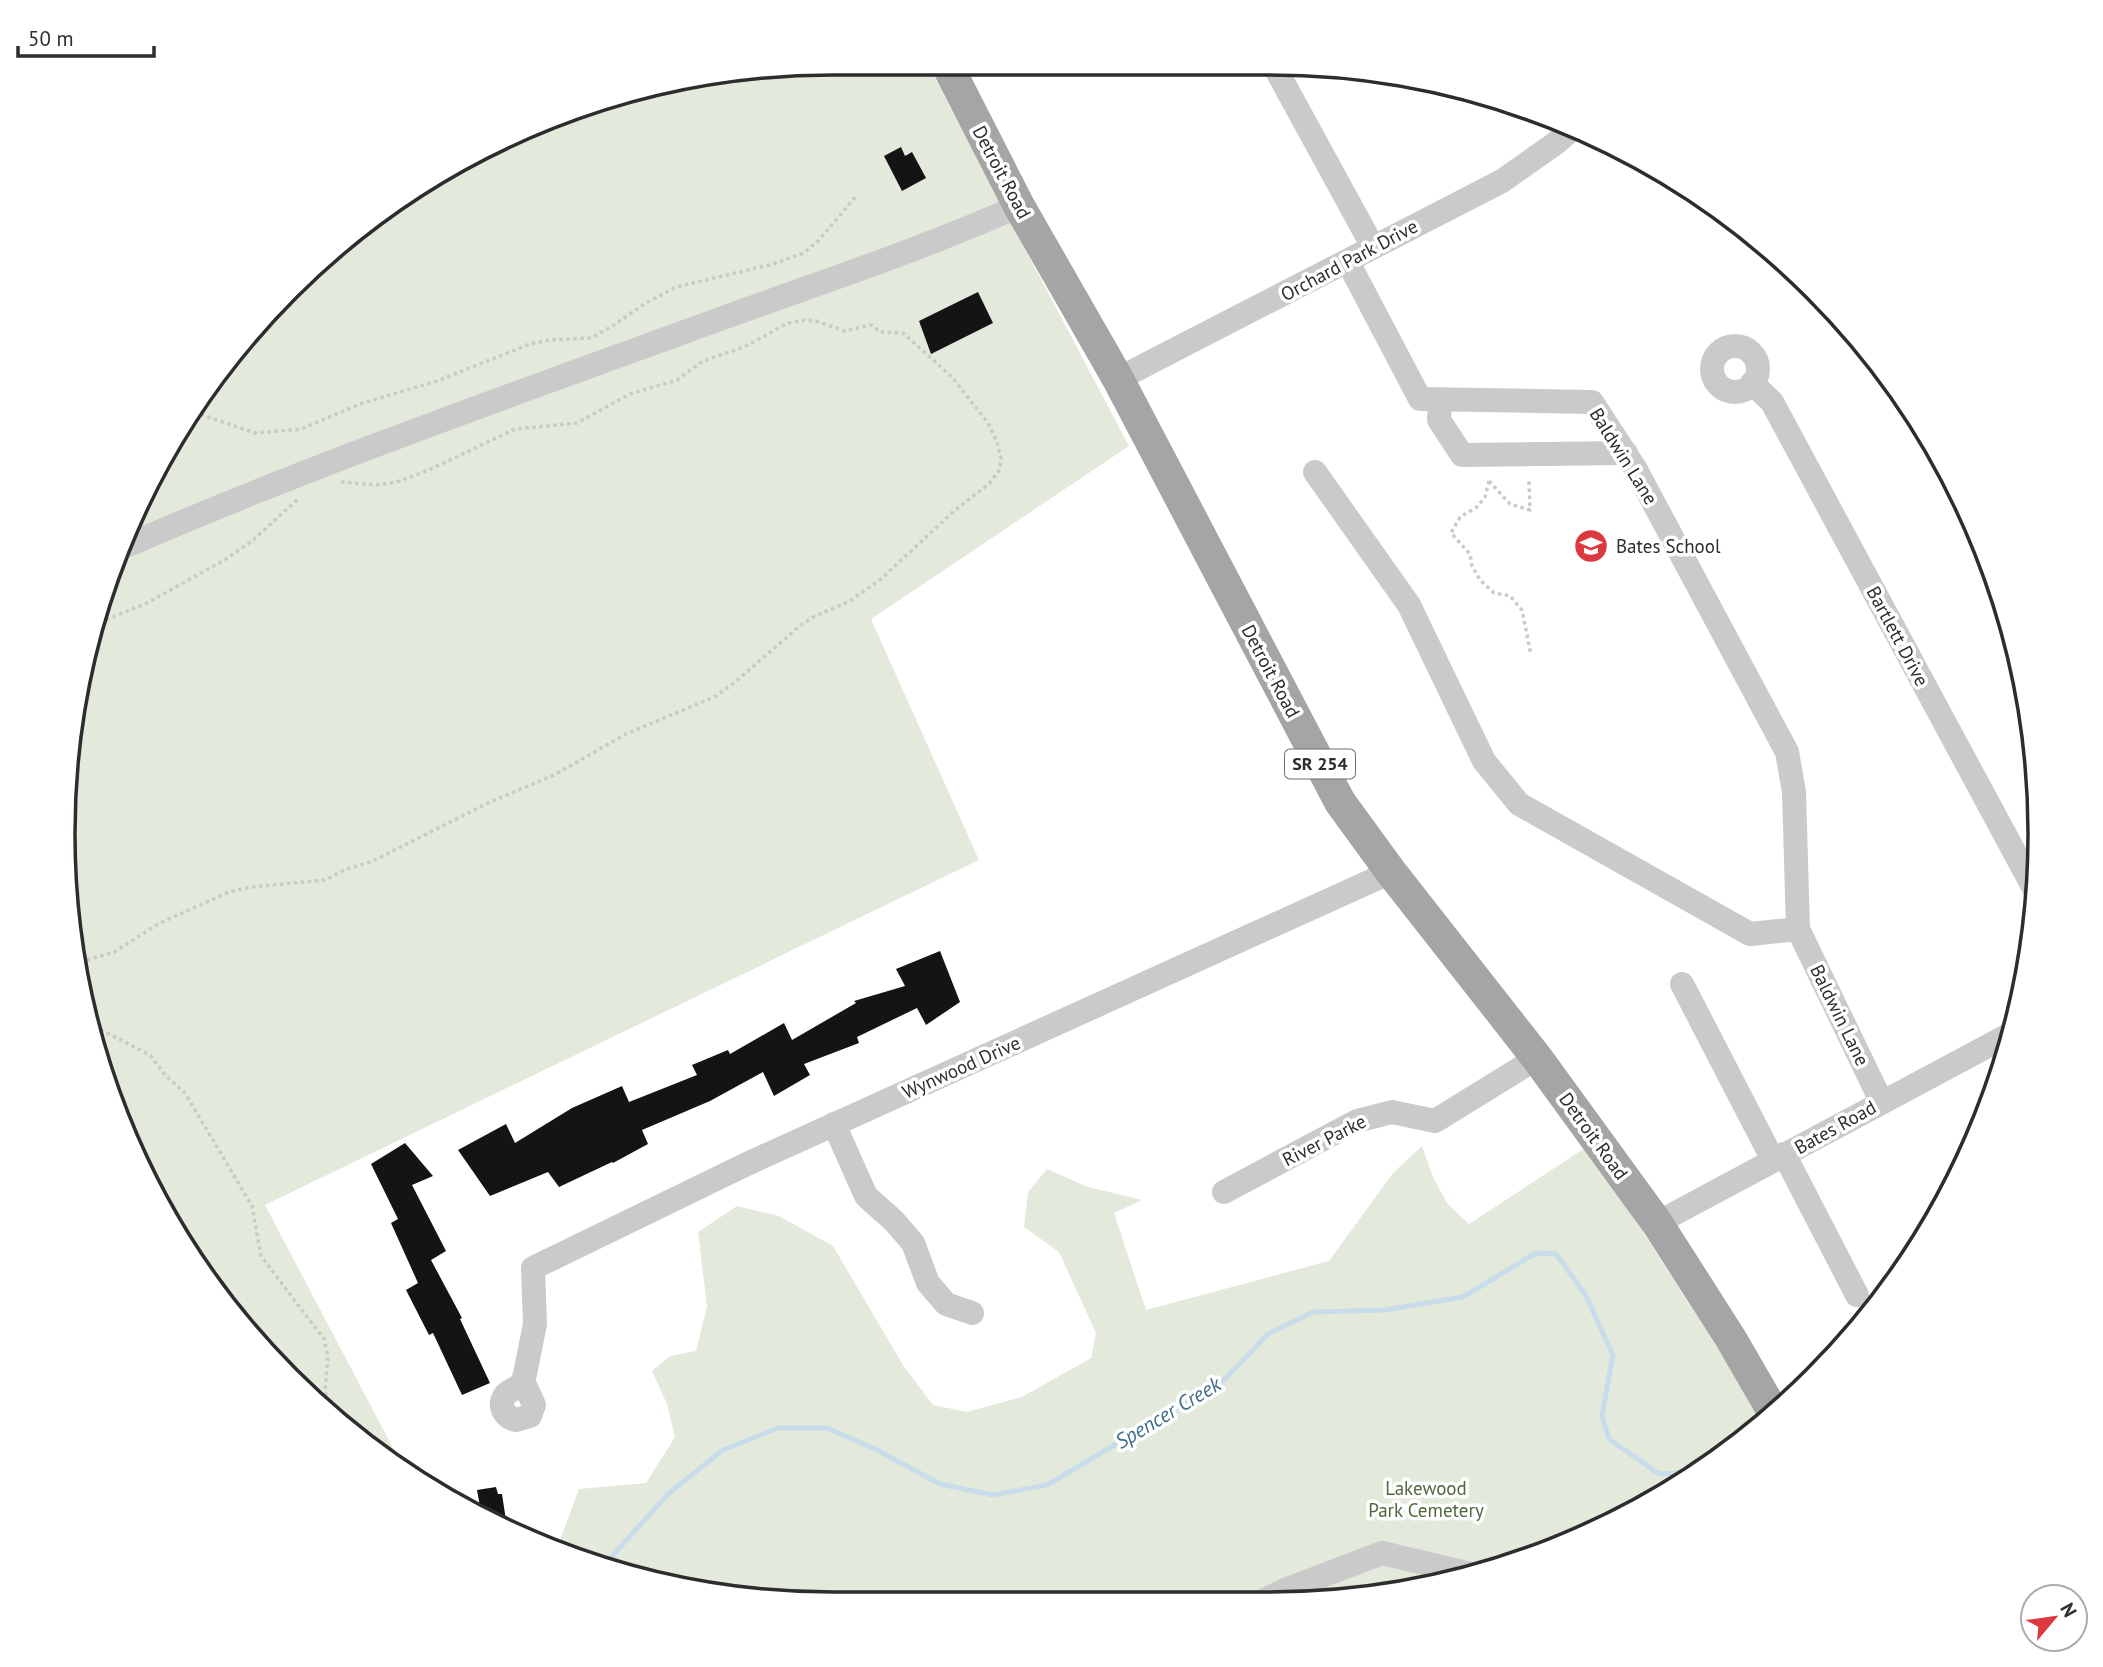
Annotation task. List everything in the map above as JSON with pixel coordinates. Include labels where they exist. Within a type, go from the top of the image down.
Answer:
[{"type":"main road","name":"Detroit Road","points":[[952,75],[1018,206],[1118,379],[1340,802],[1391,872],[1537,1058],[1657,1223],[1769,1404]]},
{"type":"street","points":[[1279,75],[1373,247]]},
{"type":"street","name":"Orchard Park Drive","points":[[1118,379],[1502,181],[1565,135]]},
{"type":"street","points":[[133,543],[304,474],[909,253],[1018,206]]},
{"type":"street","name":"Baldwin Lane","points":[[1348,262],[1420,399],[1592,402],[1626,453],[1787,752],[1794,792],[1798,929],[1881,1101]]},
{"type":"street","name":"Bartlett Drive","points":[[1752,383],[1772,402],[2026,874]]},
{"type":"street","points":[[1440,400],[1439,420],[1462,455],[1626,453]]},
{"type":"street","points":[[1315,472],[1409,605],[1484,761],[1520,804],[1750,934],[1798,929]]},
{"type":"street","name":"Wynwood Drive","points":[[523,1381],[535,1324],[533,1268],[834,1124],[1391,872]]},
{"type":"street","points":[[1682,984],[1857,1295]]},
{"type":"street","name":"Bates Road","points":[[1657,1223],[1999,1040]]},
{"type":"street","name":"River Parke","points":[[1224,1192],[1364,1119],[1392,1112],[1435,1121],[1537,1058]]},
{"type":"street","points":[[834,1124],[866,1196],[894,1221],[913,1243],[928,1283],[946,1304],[972,1313]]},
{"type":"street","points":[[1286,1591],[1382,1553],[1451,1569]]},
{"type":"path","points":[[202,414],[255,433],[301,429],[360,404],[437,381],[530,344],[549,340],[591,338],[646,303],[676,288],[773,264],[804,253],[820,240],[856,196]]},
{"type":"path","points":[[87,960],[114,952],[160,923],[229,892],[251,887],[320,881],[373,861],[488,803],[554,775],[626,734],[714,697],[801,625],[850,601],[881,579],[955,510],[989,484],[1000,469],[1001,458],[993,433],[977,408],[942,367],[902,334],[880,332],[872,326],[844,331],[827,324],[805,320],[788,323],[744,347],[704,361],[677,380],[630,394],[578,423],[509,431],[400,481],[379,485],[332,483]]},
{"type":"path","points":[[1529,481],[1530,510],[1510,504],[1489,481],[1485,497],[1478,507],[1460,517],[1451,533],[1470,554],[1472,566],[1480,580],[1494,593],[1510,596],[1522,610],[1531,656]]},
{"type":"path","points":[[106,620],[147,603],[226,559],[252,541],[304,494]]},
{"type":"path","points":[[101,1030],[150,1055],[195,1108],[253,1206],[261,1256],[324,1339],[328,1356],[325,1392],[328,1398]]},
{"type":"green space","points":[[933,75],[1129,446],[871,619],[979,860],[265,1205],[395,1452],[334,1404],[297,1370],[263,1333],[203,1255],[153,1169],[133,1124],[115,1077],[90,981],[77,883],[75,834],[77,784],[90,686],[115,590],[153,498],[177,454],[232,372],[297,297],[334,263],[412,203],[498,153],[590,115],[686,90],[784,77]]},
{"type":"green space","name":"Lakewood Park Cemetery","points":[[1422,1146],[1433,1177],[1447,1203],[1469,1224],[1588,1146],[1759,1412],[1691,1464],[1649,1490],[1560,1534],[1466,1566],[1368,1585],[1270,1592],[784,1590],[686,1577],[637,1566],[560,1540],[579,1489],[646,1483],[675,1437],[667,1404],[652,1371],[670,1356],[696,1351],[707,1306],[698,1232],[737,1206],[779,1216],[833,1246],[903,1365],[933,1405],[967,1412],[1022,1397],[1091,1358],[1096,1333],[1059,1252],[1024,1227],[1028,1192],[1047,1169],[1088,1187],[1142,1200],[1114,1213],[1146,1310],[1329,1261],[1393,1173]]},
{"type":"building","points":[[901,147],[905,156],[912,152],[926,178],[902,191],[884,156]]},
{"type":"building","points":[[978,292],[993,323],[931,354],[919,321]]},
{"type":"building","points":[[940,951],[960,1002],[926,1025],[917,1008],[857,1037],[859,1043],[804,1064],[810,1075],[774,1096],[763,1072],[710,1101],[642,1130],[648,1144],[559,1187],[548,1172],[490,1196],[458,1150],[506,1124],[515,1143],[572,1108],[622,1086],[629,1102],[697,1075],[692,1065],[728,1050],[730,1054],[784,1023],[792,1040],[856,1003],[854,1001],[905,986],[896,969]]},
{"type":"building","points":[[405,1143],[433,1176],[412,1185],[446,1251],[431,1260],[462,1318],[460,1319],[490,1383],[462,1395],[433,1333],[429,1335],[406,1290],[418,1283],[391,1223],[398,1219],[371,1164]]},
{"type":"building","points":[[496,1487],[498,1494],[502,1494],[506,1517],[480,1504],[477,1490]]},
{"type":"waterway","name":"Spencer Creek","points":[[610,1558],[668,1494],[723,1450],[778,1428],[827,1428],[877,1450],[940,1484],[993,1495],[1047,1485],[1224,1380],[1268,1334],[1313,1312],[1385,1310],[1463,1297],[1536,1253],[1556,1254],[1585,1294],[1613,1355],[1602,1416],[1609,1439],[1659,1474],[1676,1473]]},
{"type":"place","name":"Bates School","points":[[1591,546]]}]
